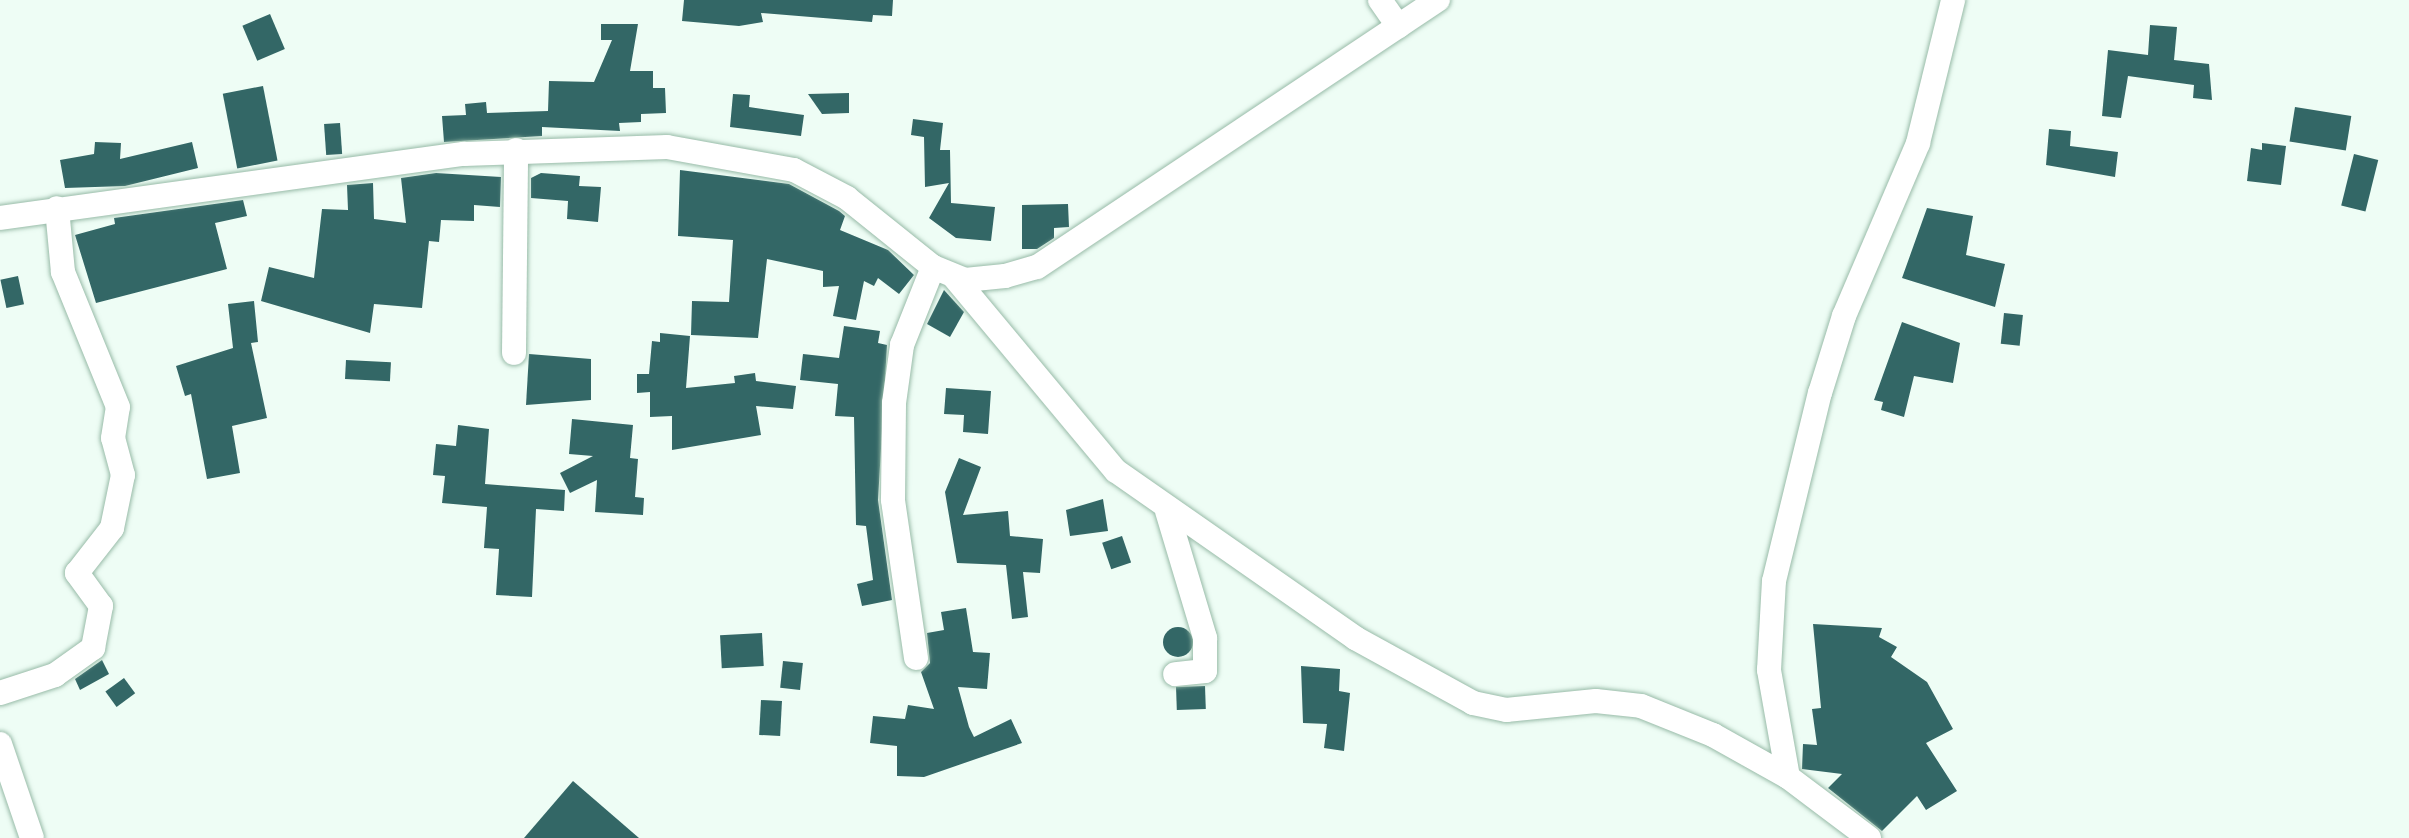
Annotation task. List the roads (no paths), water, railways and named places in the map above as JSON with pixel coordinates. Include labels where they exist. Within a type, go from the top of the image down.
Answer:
[{"type":"street","points":[[1380,0],[1398,26]]},
{"type":"street","points":[[955,278],[1037,267],[1438,0]]},
{"type":"street","points":[[1788,777],[1769,670],[1783,525],[1844,316],[1918,143],[1953,0]]},
{"type":"street","points":[[0,218],[57,208],[516,150],[667,147],[777,165],[834,190],[933,267],[955,278],[1116,471],[1167,511],[1355,638],[1473,703],[1506,710],[1596,701],[1641,706],[1713,735],[1788,777],[1869,838]]},
{"type":"street","points":[[514,353],[516,150]]},
{"type":"street","points":[[0,693],[55,675],[93,648],[101,606],[77,573],[112,528],[123,475],[113,438],[118,407],[63,272],[57,208]]},
{"type":"street","points":[[916,658],[893,500],[894,403],[902,345],[933,267]]},
{"type":"street","points":[[1167,511],[1205,638],[1205,671],[1175,674]]},
{"type":"street","points":[[0,744],[32,838]]}]
